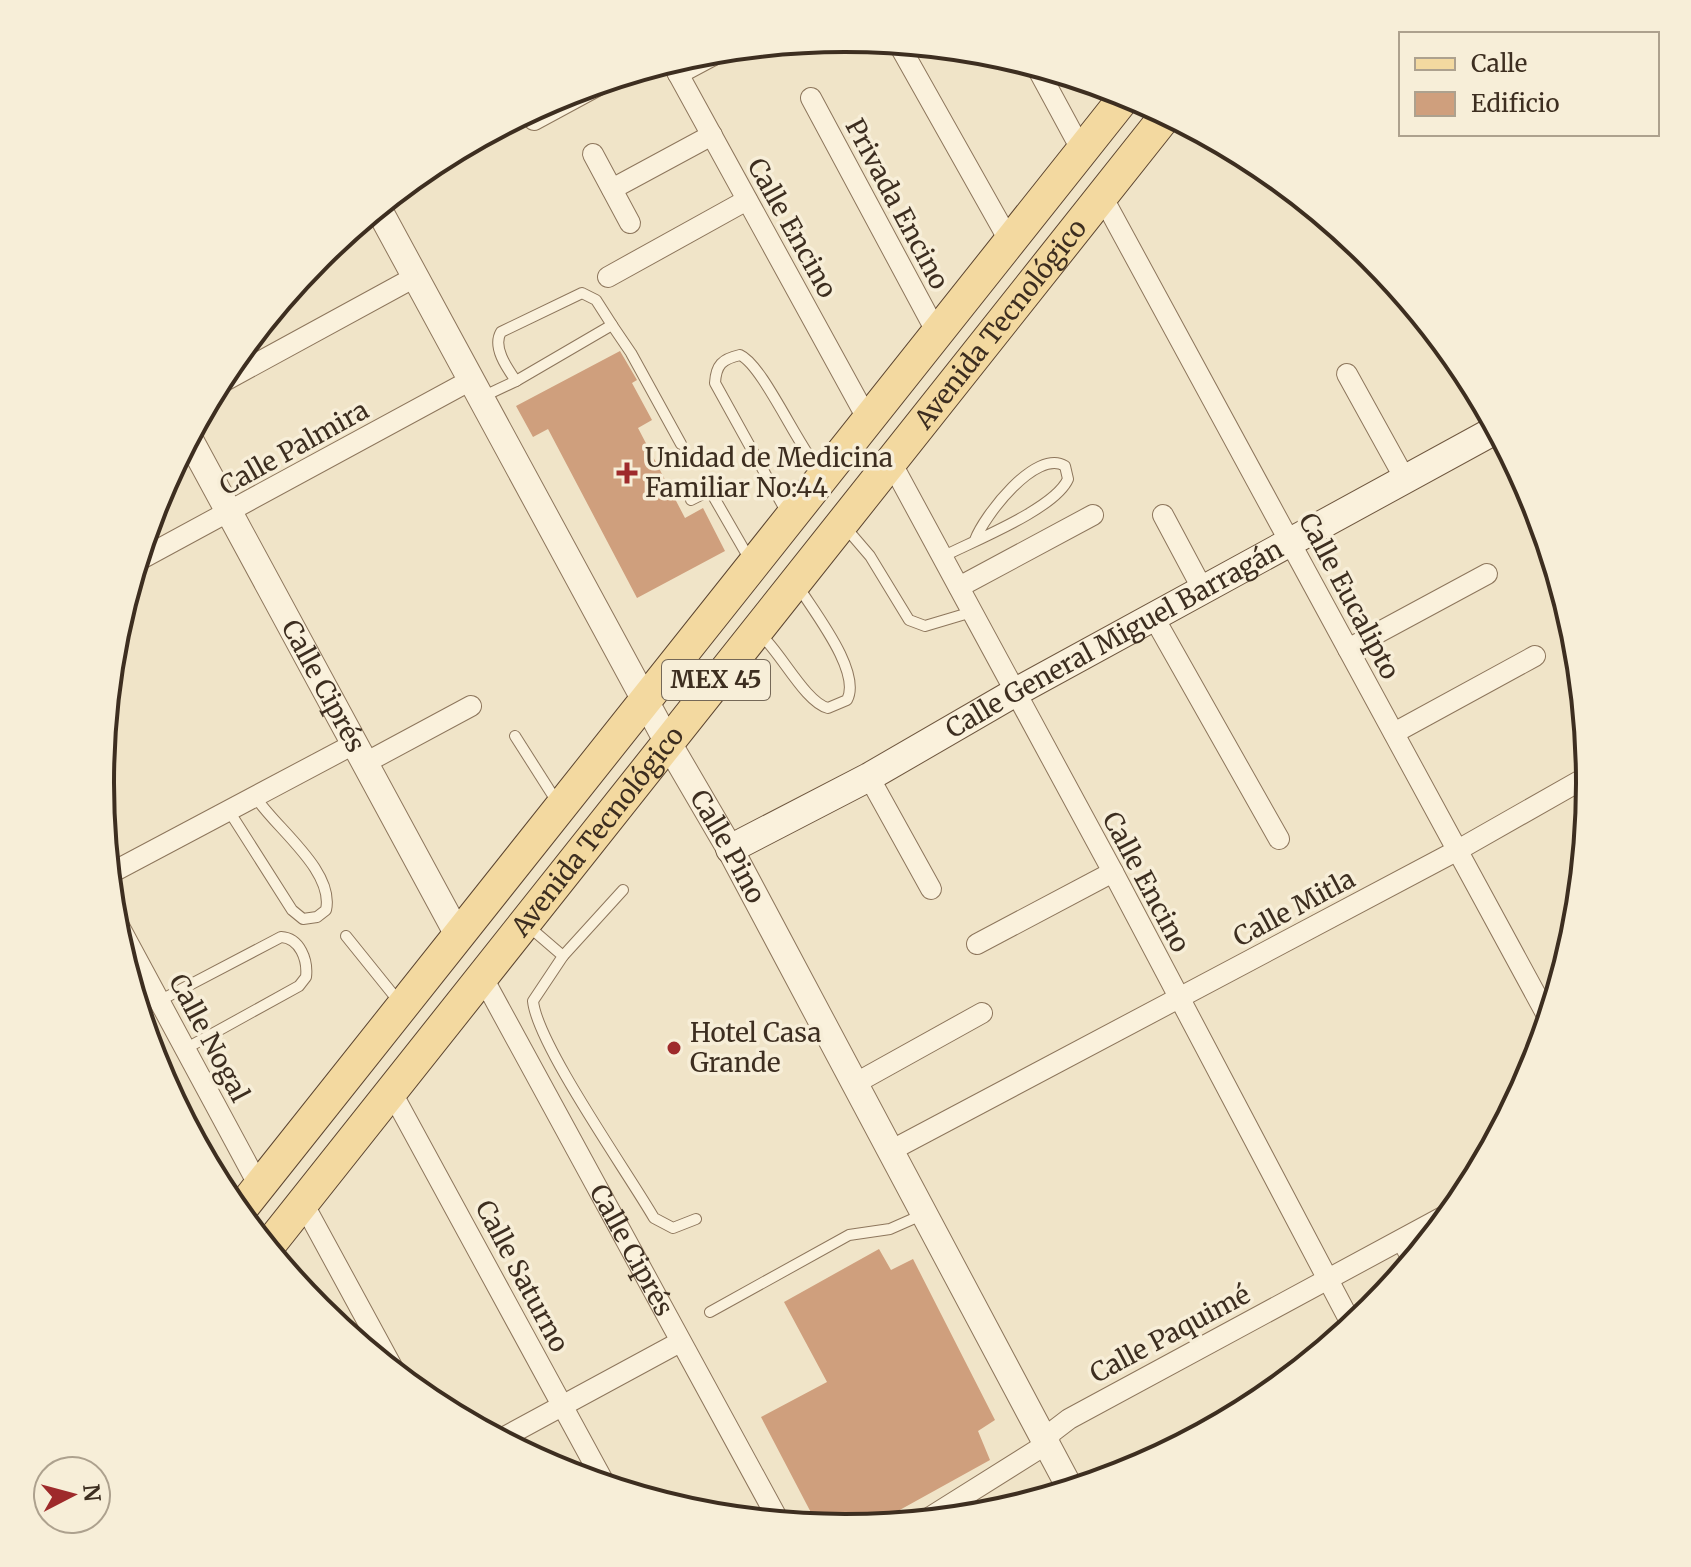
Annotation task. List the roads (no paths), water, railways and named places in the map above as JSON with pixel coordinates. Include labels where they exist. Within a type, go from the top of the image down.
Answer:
[{"type":"main road","name":"Avenida Tecnológico","points":[[246,1203],[1118,105]]},
{"type":"main road","name":"Avenida Tecnológico","points":[[274,1240],[1160,123]]},
{"type":"main road","name":"Calle General Miguel Barragán","points":[[730,849],[869,777],[1014,693],[1488,434]]},
{"type":"street","points":[[905,55],[1010,242]]},
{"type":"street","name":"Calle Encino","points":[[677,72],[868,420]]},
{"type":"street","points":[[1043,80],[1082,151]]},
{"type":"street","name":"Privada Encino","points":[[811,98],[937,333]]},
{"type":"street","points":[[612,189],[712,135]]},
{"type":"street","points":[[593,154],[630,223]]},
{"type":"street","name":"Calle Eucalipto","points":[[1103,198],[1542,1006]]},
{"type":"street","points":[[608,277],[747,200]]},
{"type":"street","name":"Calle Pino","points":[[383,217],[645,701],[730,849],[1066,1481]]},
{"type":"street","points":[[240,372],[415,277]]},
{"type":"street","points":[[1347,374],[1405,479]]},
{"type":"street","name":"Calle Palmira","points":[[151,554],[476,389]]},
{"type":"street","name":"Calle Ciprés","points":[[195,449],[458,935]]},
{"type":"street","name":"Calle Encino","points":[[891,462],[1113,872],[1177,999],[1347,1316]]},
{"type":"street","points":[[959,587],[1093,515]]},
{"type":"street","points":[[1163,515],[1203,590]]},
{"type":"street","points":[[1348,649],[1487,574]]},
{"type":"street","points":[[1153,616],[1279,839]]},
{"type":"street","points":[[1394,733],[1535,656]]},
{"type":"street","points":[[119,869],[255,796],[471,706]]},
{"type":"street","points":[[869,777],[931,889]]},
{"type":"street","name":"Calle Mitla","points":[[892,1150],[1458,850],[1577,782]]},
{"type":"street","points":[[977,944],[1113,872]]},
{"type":"street","name":"Calle Nogal","points":[[135,956],[259,1186]]},
{"type":"street","name":"Calle Ciprés","points":[[483,978],[773,1511]]},
{"type":"street","points":[[856,1083],[982,1013]]},
{"type":"street","name":"Calle Saturno","points":[[391,1091],[598,1471]]},
{"type":"street","points":[[303,1203],[383,1349]]},
{"type":"street","name":"Calle Paquimé","points":[[947,1508],[1045,1445],[1052,1432],[1069,1419],[1429,1225]]},
{"type":"street","points":[[1402,1240],[1408,1251]]},
{"type":"street","points":[[511,1434],[680,1342]]},
{"type":"lane","points":[[516,381],[497,342],[501,332],[513,323],[582,293],[596,300],[681,444]]},
{"type":"lane","points":[[476,389],[516,381],[612,325]]},
{"type":"lane","points":[[790,518],[715,383],[716,372],[723,361],[740,355],[754,364],[791,431],[823,476]]},
{"type":"lane","points":[[942,557],[975,540],[1056,495],[1068,479],[1065,466],[1054,462],[1043,466],[1011,489],[989,511],[975,540]]},
{"type":"lane","points":[[691,500],[703,494],[712,494],[753,565]]},
{"type":"lane","points":[[842,524],[870,556],[909,620],[925,626],[972,612]]},
{"type":"lane","points":[[756,630],[778,651],[813,702],[828,708],[847,700],[852,687],[845,664],[795,581]]},
{"type":"lane","points":[[515,736],[561,807]]},
{"type":"lane","points":[[229,811],[292,910],[303,919],[317,917],[326,910],[327,902],[317,876],[296,841],[270,819],[255,796]]},
{"type":"lane","points":[[623,890],[563,956],[533,1001],[540,1025],[654,1218],[673,1228],[696,1219]]},
{"type":"lane","points":[[525,924],[563,956]]},
{"type":"lane","points":[[346,936],[403,1006]]},
{"type":"lane","points":[[159,1001],[281,937],[294,942],[304,957],[306,977],[299,986],[185,1049]]},
{"type":"lane","points":[[710,1312],[849,1235],[890,1229],[926,1213]]},
{"type":"place","name":"Unidad de Medicina Familiar No:44","points":[[627,473]]},
{"type":"place","name":"Hotel Casa Grande","points":[[674,1048]]}]
